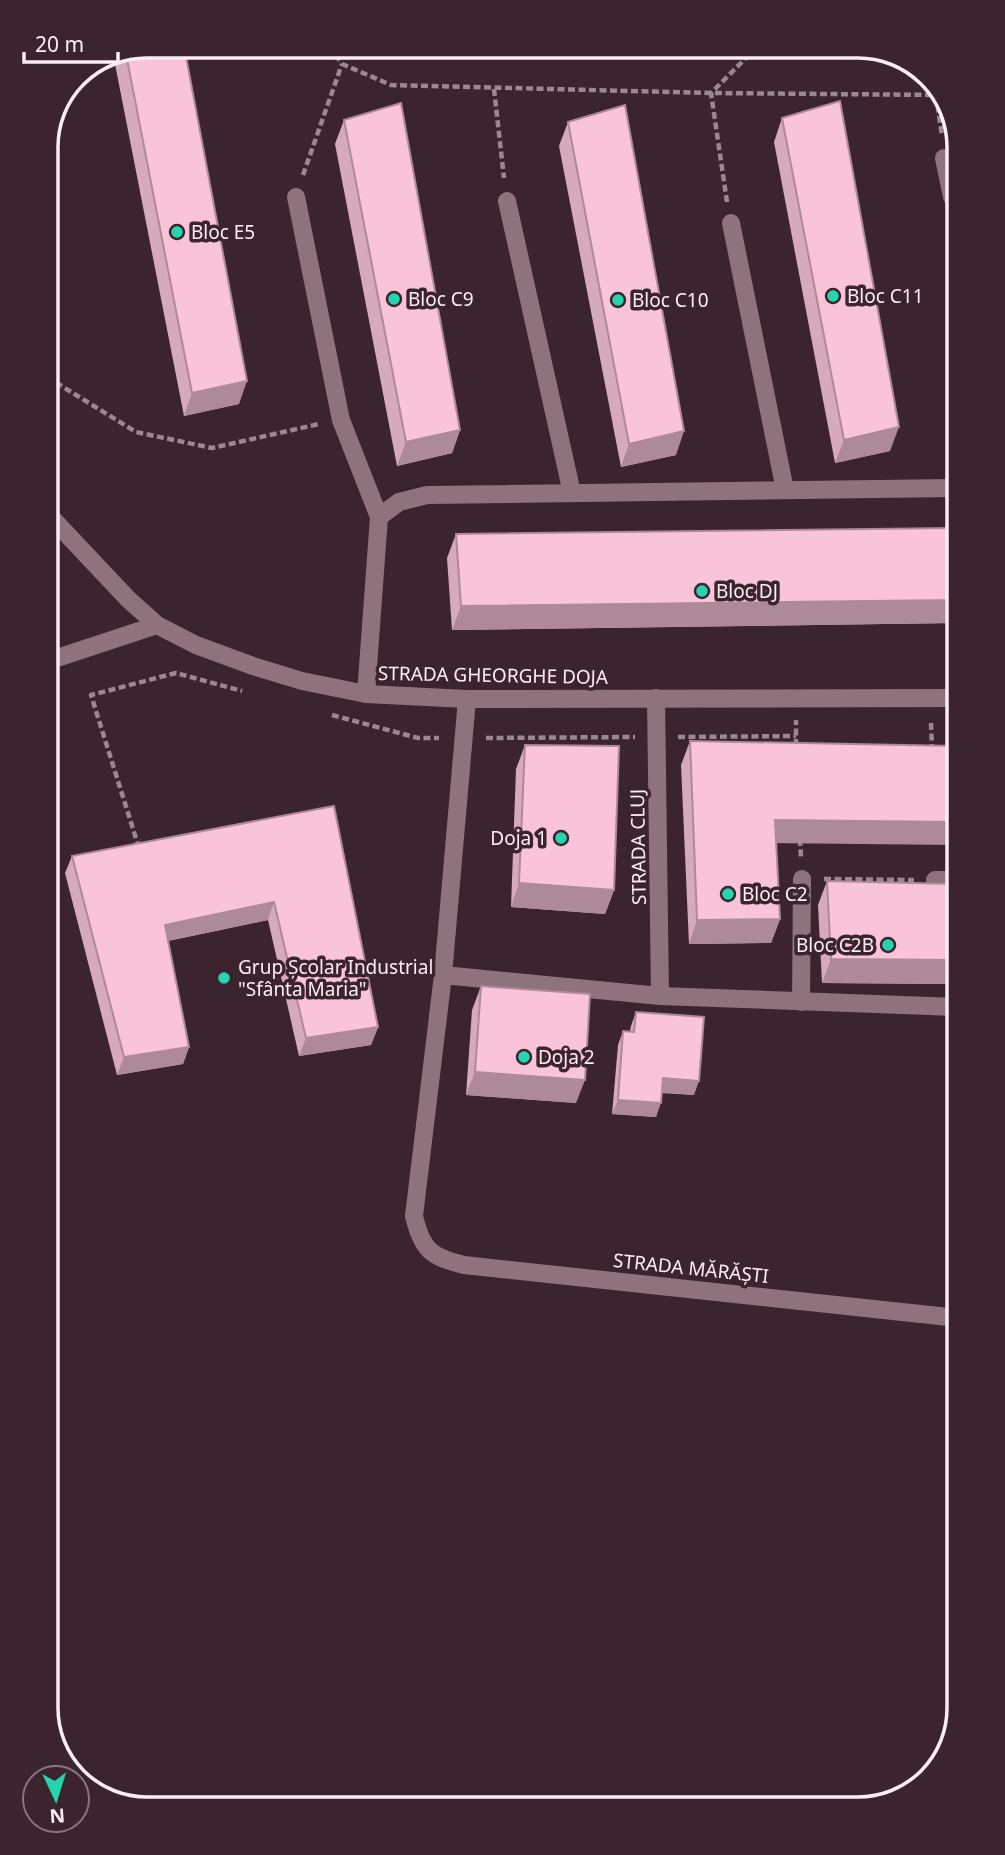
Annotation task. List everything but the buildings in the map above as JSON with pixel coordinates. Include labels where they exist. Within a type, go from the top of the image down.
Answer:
[{"type":"street","points":[[944,158],[947,173]]},
{"type":"street","points":[[296,197],[341,420],[379,517],[366,694]]},
{"type":"street","points":[[507,201],[572,493]]},
{"type":"street","points":[[731,223],[785,490]]},
{"type":"street","points":[[379,517],[399,502],[427,495],[947,488]]},
{"type":"street","name":"STRADA GHEORGHE DOJA","points":[[58,525],[128,599],[157,625],[196,645],[253,666],[302,681],[366,694],[467,699],[947,698]]},
{"type":"street","points":[[58,658],[157,625]]},
{"type":"street","name":"STRADA CLUJ","points":[[656,698],[660,996]]},
{"type":"street","points":[[467,699],[443,975],[660,996],[947,1007]]},
{"type":"street","points":[[801,1002],[802,880]]},
{"type":"street","points":[[936,880],[947,880]]},
{"type":"street","name":"STRADA MĂRĂȘTI","points":[[443,975],[414,1216],[425,1247],[442,1259],[464,1265],[947,1317]]},
{"type":"path","points":[[338,58],[342,64],[391,85],[711,93],[930,95]]},
{"type":"path","points":[[711,93],[746,58]]},
{"type":"path","points":[[296,197],[342,64]]},
{"type":"path","points":[[494,89],[507,201]]},
{"type":"path","points":[[711,93],[731,223]]},
{"type":"path","points":[[941,114],[944,158]]},
{"type":"path","points":[[58,384],[136,432],[212,448],[341,420]]},
{"type":"path","points":[[143,859],[91,695],[176,673],[243,691]]},
{"type":"path","points":[[796,750],[797,698]]},
{"type":"path","points":[[930,698],[932,754]]},
{"type":"path","points":[[324,713],[418,738],[445,738]]},
{"type":"path","points":[[484,738],[796,736]]},
{"type":"path","points":[[800,833],[802,880],[936,880]]},
{"type":"place","name":"Bloc E5","points":[[177,232]]},
{"type":"place","name":"Bloc C11","points":[[833,296]]},
{"type":"place","name":"Bloc C9","points":[[394,299]]},
{"type":"place","name":"Bloc C10","points":[[618,300]]},
{"type":"place","name":"Bloc DJ","points":[[702,591]]},
{"type":"place","name":"Doja 1","points":[[561,838]]},
{"type":"place","name":"Bloc C2","points":[[728,894]]},
{"type":"place","name":"Bloc C2B","points":[[888,945]]},
{"type":"place","name":"Grup Școlar Industrial \"Sfânta Maria\"","points":[[224,978]]},
{"type":"place","name":"Doja 2","points":[[524,1057]]}]
